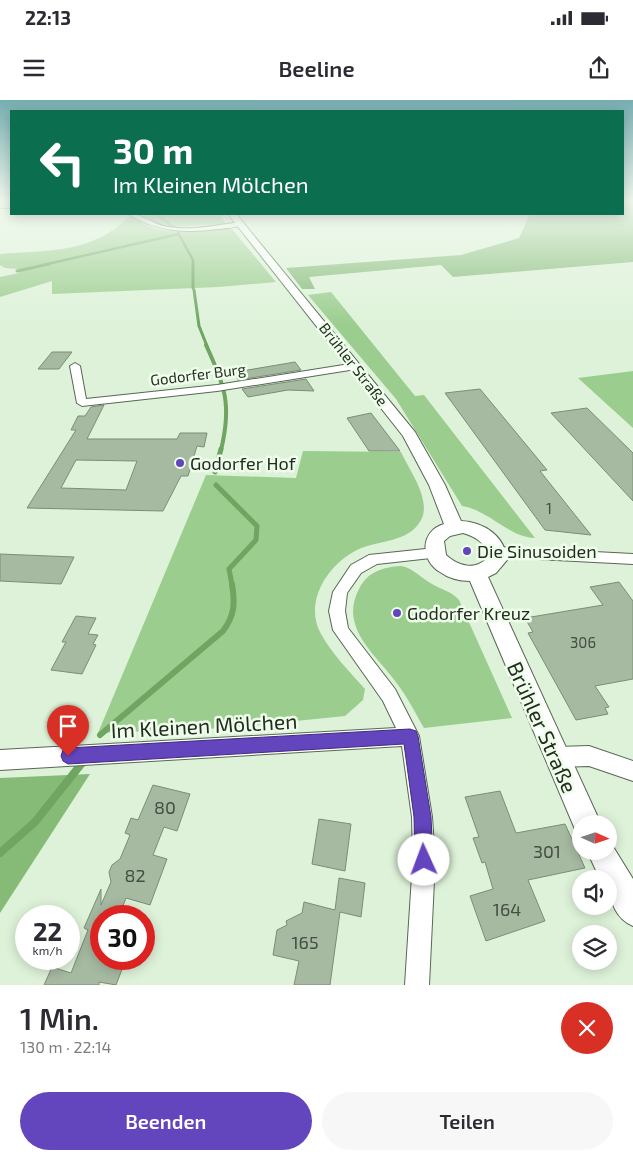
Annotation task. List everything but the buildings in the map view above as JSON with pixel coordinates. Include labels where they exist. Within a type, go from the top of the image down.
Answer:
[{"type":"main road","name":"Brühler Straße","points":[[257,243],[410,436],[437,485],[455,528]]},
{"type":"main road","points":[[455,528],[472,529],[482,533],[495,545],[497,552],[497,560],[493,567],[477,574],[454,571],[446,566],[434,553],[433,546],[439,534],[455,528]]},
{"type":"main road","name":"Brühler Straße","points":[[477,574],[583,815]]},
{"type":"main road","points":[[606,860],[633,910]]},
{"type":"street","name":"Godorfer Burg","points":[[75,366],[82,403],[222,387],[356,366]]},
{"type":"street","points":[[497,552],[633,559]]},
{"type":"street","points":[[417,985],[424,860],[422,817],[410,736],[390,695],[341,630],[337,611],[340,592],[356,569],[374,559],[434,553]]},
{"type":"street","name":"Im Kleinen Mölchen","points":[[0,760],[410,736]]},
{"type":"street","points":[[557,757],[590,756],[633,771]]},
{"type":"green space","points":[[244,243],[276,282],[218,287],[52,294],[52,281],[0,297],[0,277],[19,273],[18,269],[5,268],[0,265],[0,254],[69,248],[85,244]]},
{"type":"green space","points":[[501,243],[633,243],[633,262],[453,277],[441,265],[309,277],[315,289],[302,289],[286,268],[461,255]]},
{"type":"green space","points":[[331,292],[415,396],[424,395],[535,538],[525,537],[472,508],[462,506],[396,399],[308,295]]},
{"type":"green space","points":[[633,371],[633,428],[578,378]]},
{"type":"green space","points":[[303,451],[401,452],[422,494],[424,512],[416,527],[401,537],[365,547],[347,556],[329,574],[317,596],[316,620],[320,632],[335,655],[365,689],[363,700],[345,716],[227,728],[98,733],[206,475],[296,478]]},
{"type":"green space","points":[[401,566],[413,571],[459,600],[512,718],[424,728],[402,690],[363,641],[353,617],[354,603],[359,589],[366,578],[382,569]]},
{"type":"green space","points":[[90,774],[0,913],[0,778]]},
{"type":"waterway","points":[[43,265],[138,243]]},
{"type":"waterway","points":[[184,243],[193,260],[193,288]]},
{"type":"waterway","points":[[17,271],[49,264]]},
{"type":"waterway","points":[[194,290],[199,326],[207,346]]},
{"type":"waterway","points":[[206,345],[218,372],[225,396],[226,420],[221,450]]},
{"type":"waterway","points":[[215,472],[221,449]]},
{"type":"waterway","points":[[216,485],[257,526],[256,540],[229,569],[232,585]]},
{"type":"waterway","points":[[100,735],[223,631],[230,620],[233,609],[232,584]]},
{"type":"waterway","points":[[0,853],[35,822],[82,763]]},
{"type":"place","name":"Godorfer Hof","points":[[180,463]]},
{"type":"place","name":"Die Sinusoiden","points":[[467,551]]},
{"type":"place","name":"Godorfer Kreuz","points":[[397,613]]},
{"type":"route","points":[[68,756],[410,736],[422,817],[424,860]]}]
